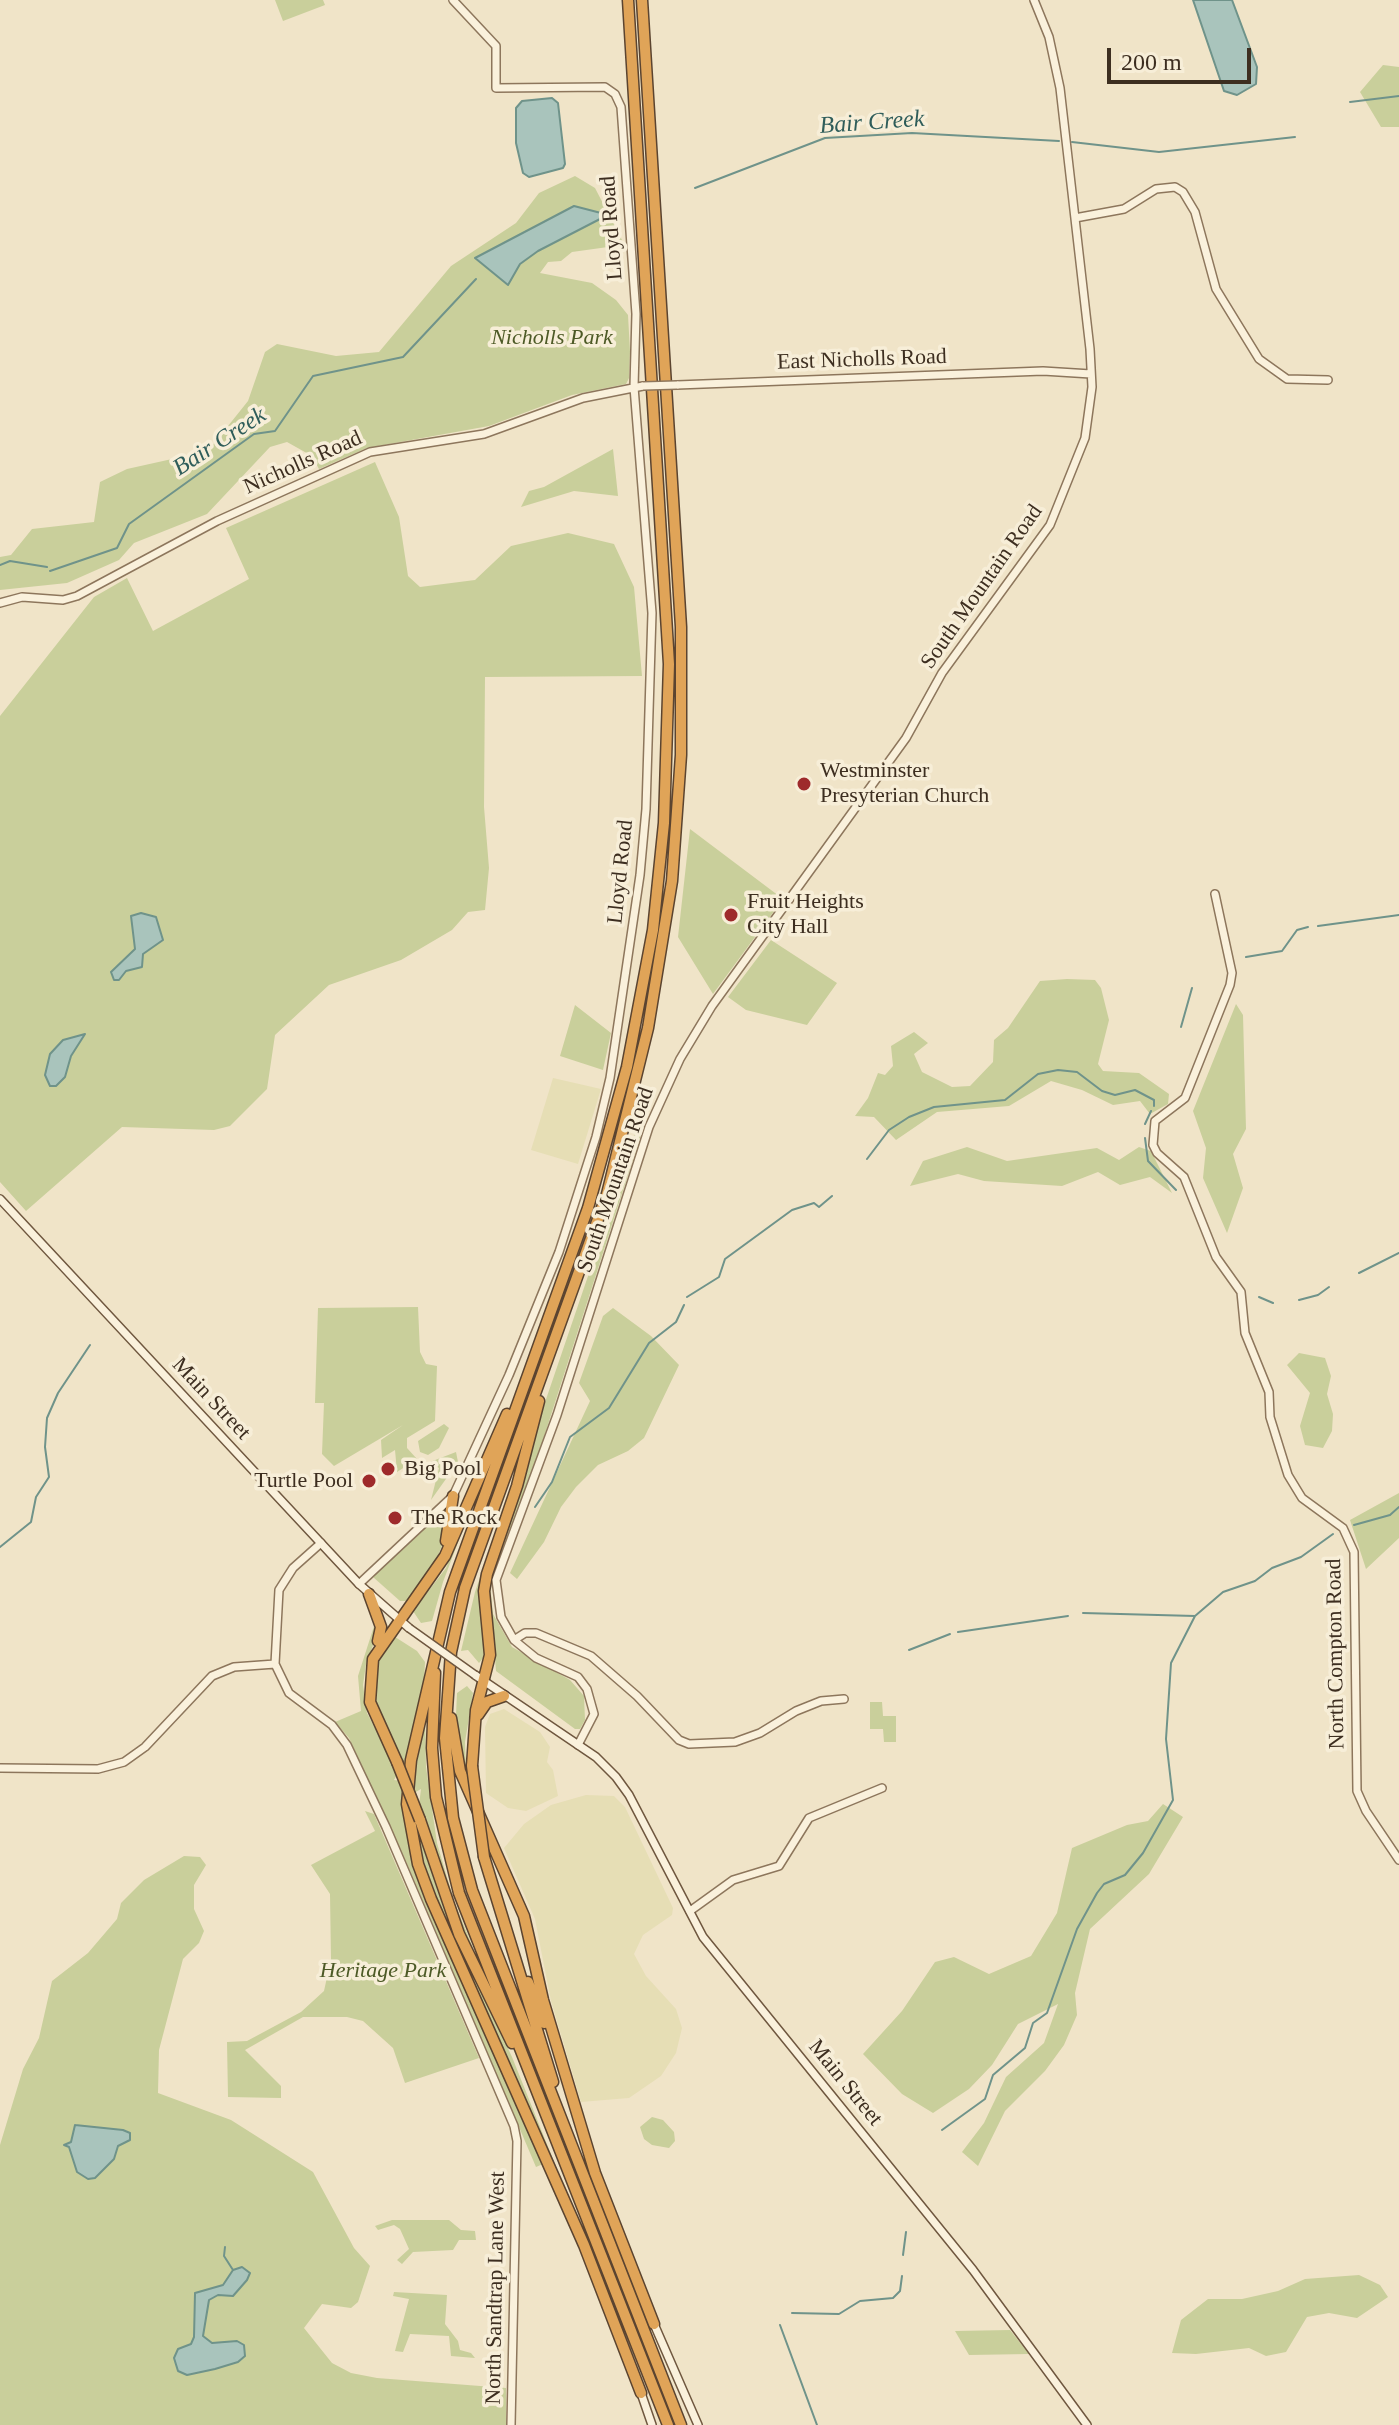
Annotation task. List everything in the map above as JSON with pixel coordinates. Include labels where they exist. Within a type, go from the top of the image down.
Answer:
[{"type":"highway","points":[[628,0],[668,635],[669,731],[653,930],[627,1067],[588,1208],[456,1572],[409,1775],[408,1814],[418,1864],[584,2245],[641,2393]]},
{"type":"highway","points":[[642,0],[681,627],[680,787],[667,920],[639,1072],[607,1194],[471,1570],[455,1632],[445,1738],[455,1828],[472,1890],[681,2425]]},
{"type":"highway","points":[[562,1322],[517,1486],[487,1574],[484,1591],[491,1640],[479,1679],[472,1766],[484,1857],[565,2130]]},
{"type":"highway","points":[[374,1656],[441,1561],[544,1331]]},
{"type":"highway","points":[[441,1561],[453,1496]]},
{"type":"highway","points":[[369,1594],[381,1627],[369,1682],[370,1702],[420,1820],[459,1934],[500,2022],[528,2069]]},
{"type":"highway","points":[[443,1619],[432,1725],[440,1819],[459,1893],[668,2425]]},
{"type":"highway","points":[[455,1632],[451,1713],[460,1771],[524,1916],[562,2065],[600,2186],[654,2324]]},
{"type":"highway","points":[[474,1725],[481,1708],[504,1696]]},
{"type":"highway","points":[[496,1903],[562,2065]]},
{"type":"street","name":"Lloyd Road","points":[[359,1584],[453,1496],[492,1415],[559,1252],[596,1137],[616,1046],[640,875],[649,754],[652,613],[631,230],[621,107],[615,94],[595,86],[496,88],[496,46],[453,0]]},
{"type":"street","name":"South Mountain Road","points":[[514,1640],[497,1600],[499,1571],[557,1415],[649,1127],[662,1097],[712,1006],[906,738],[942,673],[1050,525],[1085,438],[1091,374],[1075,218],[1058,73],[1047,31],[1034,0]]},
{"type":"street","points":[[1075,218],[1124,209],[1156,189],[1175,187],[1183,192],[1195,212],[1208,270],[1221,301],[1259,359],[1287,379],[1328,380]]},
{"type":"street","name":"East Nicholls Road","points":[[638,386],[1043,371],[1091,374]]},
{"type":"street","name":"Nicholls Road","points":[[0,603],[22,597],[73,598],[217,521],[364,454],[484,434],[583,398],[638,386]]},
{"type":"street","name":"North Compton Road","points":[[1215,894],[1232,973],[1230,985],[1185,1098],[1155,1121],[1153,1145],[1157,1153],[1184,1177],[1216,1257],[1241,1292],[1245,1333],[1269,1392],[1270,1417],[1288,1475],[1302,1498],[1343,1528],[1354,1552],[1357,1791],[1366,1811],[1399,1860]]},
{"type":"street","name":"Main Street","points":[[0,1199],[359,1584],[409,1628],[479,1679]]},
{"type":"street","points":[[0,1768],[98,1769],[135,1756],[212,1676],[234,1667],[275,1664],[275,1612],[279,1590],[293,1568],[321,1543]]},
{"type":"street","points":[[479,1679],[578,1745],[594,1714],[587,1689],[578,1677],[536,1658],[514,1640],[525,1633],[536,1633],[591,1656],[637,1696],[679,1740],[689,1744],[735,1742],[760,1733],[796,1711],[821,1701],[844,1699]]},
{"type":"street","name":"North Sandtrap Lane West","points":[[275,1664],[289,1693],[340,1734],[373,1800],[514,2126],[517,2152],[511,2425]]},
{"type":"street","name":"Main Street","points":[[578,1745],[591,1754],[629,1795],[712,1948],[973,2270],[1087,2425]]},
{"type":"street","points":[[690,1911],[733,1880],[779,1866],[798,1830],[817,1813],[882,1788]]},
{"type":"street","points":[[654,2324],[698,2425]]},
{"type":"street","points":[[641,2393],[651,2423]]},
{"type":"shaded area","points":[[553,1078],[601,1089],[578,1164],[531,1150]]},
{"type":"shaded area","points":[[504,1709],[540,1732],[550,1747],[547,1762],[553,1770],[558,1796],[526,1811],[508,1808],[486,1793],[485,1727],[490,1714]]},
{"type":"shaded area","points":[[586,1795],[614,1796],[625,1807],[673,1908],[672,1915],[643,1935],[634,1954],[646,1976],[676,2009],[682,2028],[676,2053],[661,2076],[629,2098],[581,2102],[551,2001],[535,1919],[504,1848],[524,1824],[551,1805]]},
{"type":"green space","points":[[275,0],[323,0],[325,5],[283,21]]},
{"type":"green space","points":[[1383,65],[1399,67],[1399,127],[1381,127],[1360,92]]},
{"type":"green space","name":"Nicholls Park","points":[[575,176],[595,188],[622,240],[608,247],[572,252],[561,261],[548,262],[540,273],[592,283],[616,300],[628,315],[630,351],[626,384],[572,395],[489,426],[367,448],[319,469],[312,456],[287,442],[270,447],[207,514],[134,543],[119,560],[67,583],[0,590],[0,557],[11,555],[32,529],[94,522],[100,482],[127,469],[208,451],[248,401],[265,352],[277,344],[336,356],[379,352],[451,266],[516,223],[539,193]]},
{"type":"green space","points":[[613,449],[618,496],[574,491],[521,507],[529,491],[544,487]]},
{"type":"green space","points":[[375,462],[399,517],[408,576],[420,587],[475,580],[511,546],[568,533],[614,544],[634,587],[642,676],[485,677],[484,807],[489,868],[485,910],[468,912],[452,930],[401,960],[329,985],[275,1035],[267,1089],[230,1126],[214,1130],[122,1127],[26,1211],[0,1182],[0,716],[94,597],[127,578],[153,631],[249,579],[226,528]]},
{"type":"green space","points":[[690,829],[783,899],[713,994],[678,937]]},
{"type":"green space","points":[[771,940],[837,983],[807,1025],[746,1010],[728,997]]},
{"type":"green space","points":[[1095,980],[1101,988],[1109,1020],[1098,1064],[1103,1071],[1139,1073],[1169,1094],[1168,1104],[1150,1114],[1140,1101],[1113,1105],[1082,1090],[1051,1081],[1009,1106],[937,1112],[896,1140],[874,1117],[855,1116],[868,1098],[878,1073],[885,1075],[893,1066],[891,1046],[914,1032],[928,1043],[914,1054],[922,1072],[952,1087],[970,1086],[993,1062],[994,1040],[1008,1028],[1040,981]]},
{"type":"green space","points":[[1236,1004],[1243,1015],[1246,1129],[1233,1154],[1243,1188],[1227,1233],[1203,1178],[1206,1148],[1193,1111]]},
{"type":"green space","points":[[575,1005],[611,1033],[603,1070],[560,1056]]},
{"type":"green space","points":[[642,1099],[651,1103],[543,1440],[490,1584],[493,1614],[512,1647],[570,1680],[584,1696],[585,1720],[580,1729],[575,1729],[496,1671],[489,1582],[541,1414],[632,1147]]},
{"type":"green space","points":[[967,1147],[1007,1161],[1097,1148],[1119,1160],[1139,1147],[1151,1151],[1172,1193],[1150,1177],[1120,1185],[1098,1172],[1062,1186],[984,1181],[958,1174],[910,1186],[923,1161]]},
{"type":"green space","points":[[418,1307],[420,1352],[426,1364],[437,1366],[435,1421],[407,1438],[407,1448],[417,1459],[397,1472],[395,1450],[382,1458],[381,1440],[403,1425],[334,1466],[322,1454],[324,1403],[315,1403],[318,1308]]},
{"type":"green space","points":[[613,1308],[651,1336],[679,1365],[644,1438],[628,1451],[598,1465],[576,1487],[561,1507],[544,1542],[517,1579],[510,1573],[590,1401],[579,1383],[603,1316]]},
{"type":"green space","points":[[1299,1353],[1325,1358],[1331,1376],[1327,1394],[1333,1414],[1332,1431],[1323,1448],[1305,1445],[1300,1426],[1310,1393],[1287,1365]]},
{"type":"green space","points":[[444,1424],[449,1428],[439,1448],[428,1455],[420,1452],[418,1441]]},
{"type":"green space","points":[[456,1452],[458,1462],[431,1500],[439,1468],[430,1462]]},
{"type":"green space","points":[[491,1455],[443,1582],[432,1621],[421,1623],[413,1611],[446,1568]]},
{"type":"green space","points":[[1399,1493],[1399,1538],[1366,1569],[1350,1520]]},
{"type":"green space","points":[[446,1506],[444,1540],[435,1564],[406,1601],[400,1601],[373,1577],[374,1573]]},
{"type":"green space","points":[[504,1507],[484,1569],[485,1656],[479,1663],[468,1650],[461,1651],[475,1592]]},
{"type":"green space","points":[[375,1623],[378,1632],[366,1664],[363,1685],[367,1713],[398,1773],[394,1780],[401,1781],[404,1788],[405,1824],[415,1867],[543,2164],[536,2167],[408,1866],[349,1738],[335,1722],[361,1711],[358,1676]]},
{"type":"green space","points":[[392,1635],[417,1651],[425,1662],[424,1683],[404,1767],[373,1699],[378,1656]]},
{"type":"green space","points":[[467,1686],[473,1693],[465,1742],[466,1772],[456,1715],[457,1693]]},
{"type":"green space","points":[[870,1702],[882,1702],[883,1716],[896,1716],[896,1742],[884,1742],[883,1729],[870,1729]]},
{"type":"green space","points":[[425,1710],[426,1767],[437,1843],[454,1901],[493,1997],[476,1967],[419,1805],[421,1789],[414,1793],[411,1786]]},
{"type":"green space","points":[[1163,1804],[1183,1817],[1149,1874],[1090,1929],[1075,1993],[1077,2015],[1064,2045],[1045,2071],[1005,2111],[978,2166],[962,2152],[984,2123],[1006,2077],[1044,2043],[1058,2004],[1018,2024],[992,2065],[969,2089],[933,2113],[902,2094],[863,2054],[902,2011],[935,1962],[954,1957],[989,1974],[1031,1956],[1057,1913],[1072,1848],[1127,1825],[1148,1821]]},
{"type":"green space","points":[[413,1810],[458,1942],[512,2057],[567,2194],[421,1864]]},
{"type":"green space","name":"Heritage Park","points":[[365,1811],[374,1814],[479,2058],[405,2083],[393,2048],[363,2021],[347,2017],[303,2017],[245,2050],[281,2086],[281,2098],[228,2097],[227,2042],[247,2041],[301,2012],[324,1991],[331,1959],[330,1894],[311,1865],[375,1831]]},
{"type":"green space","points":[[184,1856],[200,1857],[206,1865],[194,1885],[194,1909],[204,1931],[199,1943],[183,1959],[159,2050],[158,2093],[231,2120],[313,2172],[354,2248],[370,2266],[358,2302],[351,2308],[322,2304],[304,2328],[332,2363],[351,2373],[377,2378],[506,2388],[506,2425],[0,2425],[0,2145],[23,2069],[39,2038],[52,1981],[88,1953],[117,1919],[121,1903],[144,1880]]},
{"type":"green space","points":[[652,2117],[663,2120],[674,2132],[675,2141],[669,2148],[652,2145],[644,2139],[640,2127]]},
{"type":"green space","points":[[392,2220],[449,2220],[461,2230],[475,2231],[476,2240],[459,2240],[453,2250],[413,2252],[402,2264],[397,2260],[409,2249],[400,2229],[394,2225],[378,2230],[375,2226]]},
{"type":"green space","points":[[1359,2275],[1380,2285],[1388,2297],[1357,2318],[1329,2313],[1307,2317],[1286,2352],[1266,2356],[1249,2348],[1196,2354],[1172,2353],[1181,2320],[1208,2299],[1242,2299],[1278,2291],[1305,2279]]},
{"type":"green space","points":[[394,2292],[447,2295],[445,2324],[458,2341],[460,2350],[471,2353],[475,2358],[451,2356],[449,2336],[410,2334],[403,2352],[395,2351],[409,2299],[393,2296]]},
{"type":"green space","points":[[1010,2330],[1029,2354],[969,2355],[955,2331]]},
{"type":"water","points":[[1193,0],[1232,0],[1257,67],[1256,84],[1237,95],[1224,91]]},
{"type":"water","points":[[552,98],[558,103],[565,164],[563,168],[529,177],[523,173],[516,143],[516,108],[522,101]]},
{"type":"water","points":[[574,206],[601,213],[600,219],[538,251],[520,264],[508,285],[475,258]]},
{"type":"water","points":[[141,913],[156,917],[163,940],[143,954],[142,967],[126,971],[119,980],[114,980],[111,972],[135,949],[131,916]]},
{"type":"water","points":[[85,1034],[71,1056],[65,1077],[56,1086],[50,1086],[45,1075],[50,1054],[63,1040]]},
{"type":"water","points":[[75,2125],[123,2130],[130,2133],[130,2140],[118,2146],[114,2159],[95,2178],[88,2179],[77,2172],[69,2147],[64,2145],[71,2142]]},
{"type":"water","points":[[242,2267],[250,2273],[233,2296],[218,2295],[209,2300],[203,2336],[212,2343],[237,2341],[244,2345],[245,2356],[238,2362],[215,2369],[187,2375],[178,2371],[174,2358],[178,2349],[191,2344],[194,2337],[195,2293],[223,2285],[233,2270]]},
{"type":"waterway","name":"Bair Creek","points":[[1350,102],[1399,96]]},
{"type":"waterway","name":"Bair Creek","points":[[695,188],[825,138],[912,133],[1059,141]]},
{"type":"waterway","name":"Bair Creek","points":[[1072,142],[1159,152],[1295,137]]},
{"type":"waterway","name":"Bair Creek","points":[[50,571],[117,548],[129,524],[254,434],[275,431],[313,376],[403,357],[476,279]]},
{"type":"waterway","name":"Bair Creek","points":[[0,565],[10,561],[47,567]]},
{"type":"waterway","points":[[1318,926],[1399,915]]},
{"type":"waterway","points":[[1246,957],[1282,951],[1297,930],[1308,927]]},
{"type":"waterway","points":[[1181,1027],[1192,988]]},
{"type":"waterway","points":[[867,1159],[889,1130],[909,1117],[934,1107],[1005,1100],[1038,1074],[1058,1070],[1077,1072],[1102,1091],[1115,1095],[1135,1090],[1154,1100],[1154,1106]]},
{"type":"waterway","points":[[1145,1124],[1151,1111]]},
{"type":"waterway","points":[[1145,1138],[1148,1161],[1176,1190]]},
{"type":"waterway","points":[[687,1297],[719,1277],[725,1259],[792,1210],[814,1203],[819,1207],[832,1196]]},
{"type":"waterway","points":[[1359,1273],[1399,1253]]},
{"type":"waterway","points":[[1299,1300],[1318,1295],[1329,1287]]},
{"type":"waterway","points":[[1259,1297],[1273,1303]]},
{"type":"waterway","points":[[535,1507],[552,1482],[570,1437],[609,1408],[649,1343],[676,1322],[684,1305]]},
{"type":"waterway","points":[[0,1547],[31,1522],[36,1497],[49,1477],[45,1447],[47,1418],[58,1393],[90,1345]]},
{"type":"waterway","points":[[1354,1525],[1390,1515],[1399,1507]]},
{"type":"waterway","points":[[1083,1613],[1195,1616],[1223,1592],[1255,1581],[1272,1568],[1301,1557],[1333,1534]]},
{"type":"waterway","points":[[958,1632],[1068,1616]]},
{"type":"waterway","points":[[942,2130],[985,2099],[993,2075],[1025,2048],[1033,2023],[1047,2013],[1077,1929],[1097,1893],[1104,1884],[1125,1875],[1143,1853],[1173,1800],[1166,1739],[1171,1663],[1195,1616]]},
{"type":"waterway","points":[[909,1650],[950,1634]]},
{"type":"waterway","points":[[903,2255],[906,2232]]},
{"type":"waterway","points":[[225,2247],[224,2256],[233,2270]]},
{"type":"waterway","points":[[792,2313],[839,2314],[860,2301],[893,2298],[900,2291],[902,2276]]},
{"type":"waterway","points":[[780,2325],[817,2425]]},
{"type":"place","name":"Westminster Presyterian Church","points":[[804,784]]},
{"type":"place","name":"Fruit Heights City Hall","points":[[731,915]]},
{"type":"place","name":"Big Pool","points":[[388,1469]]},
{"type":"place","name":"Turtle Pool","points":[[369,1481]]},
{"type":"place","name":"The Rock","points":[[395,1518]]}]
